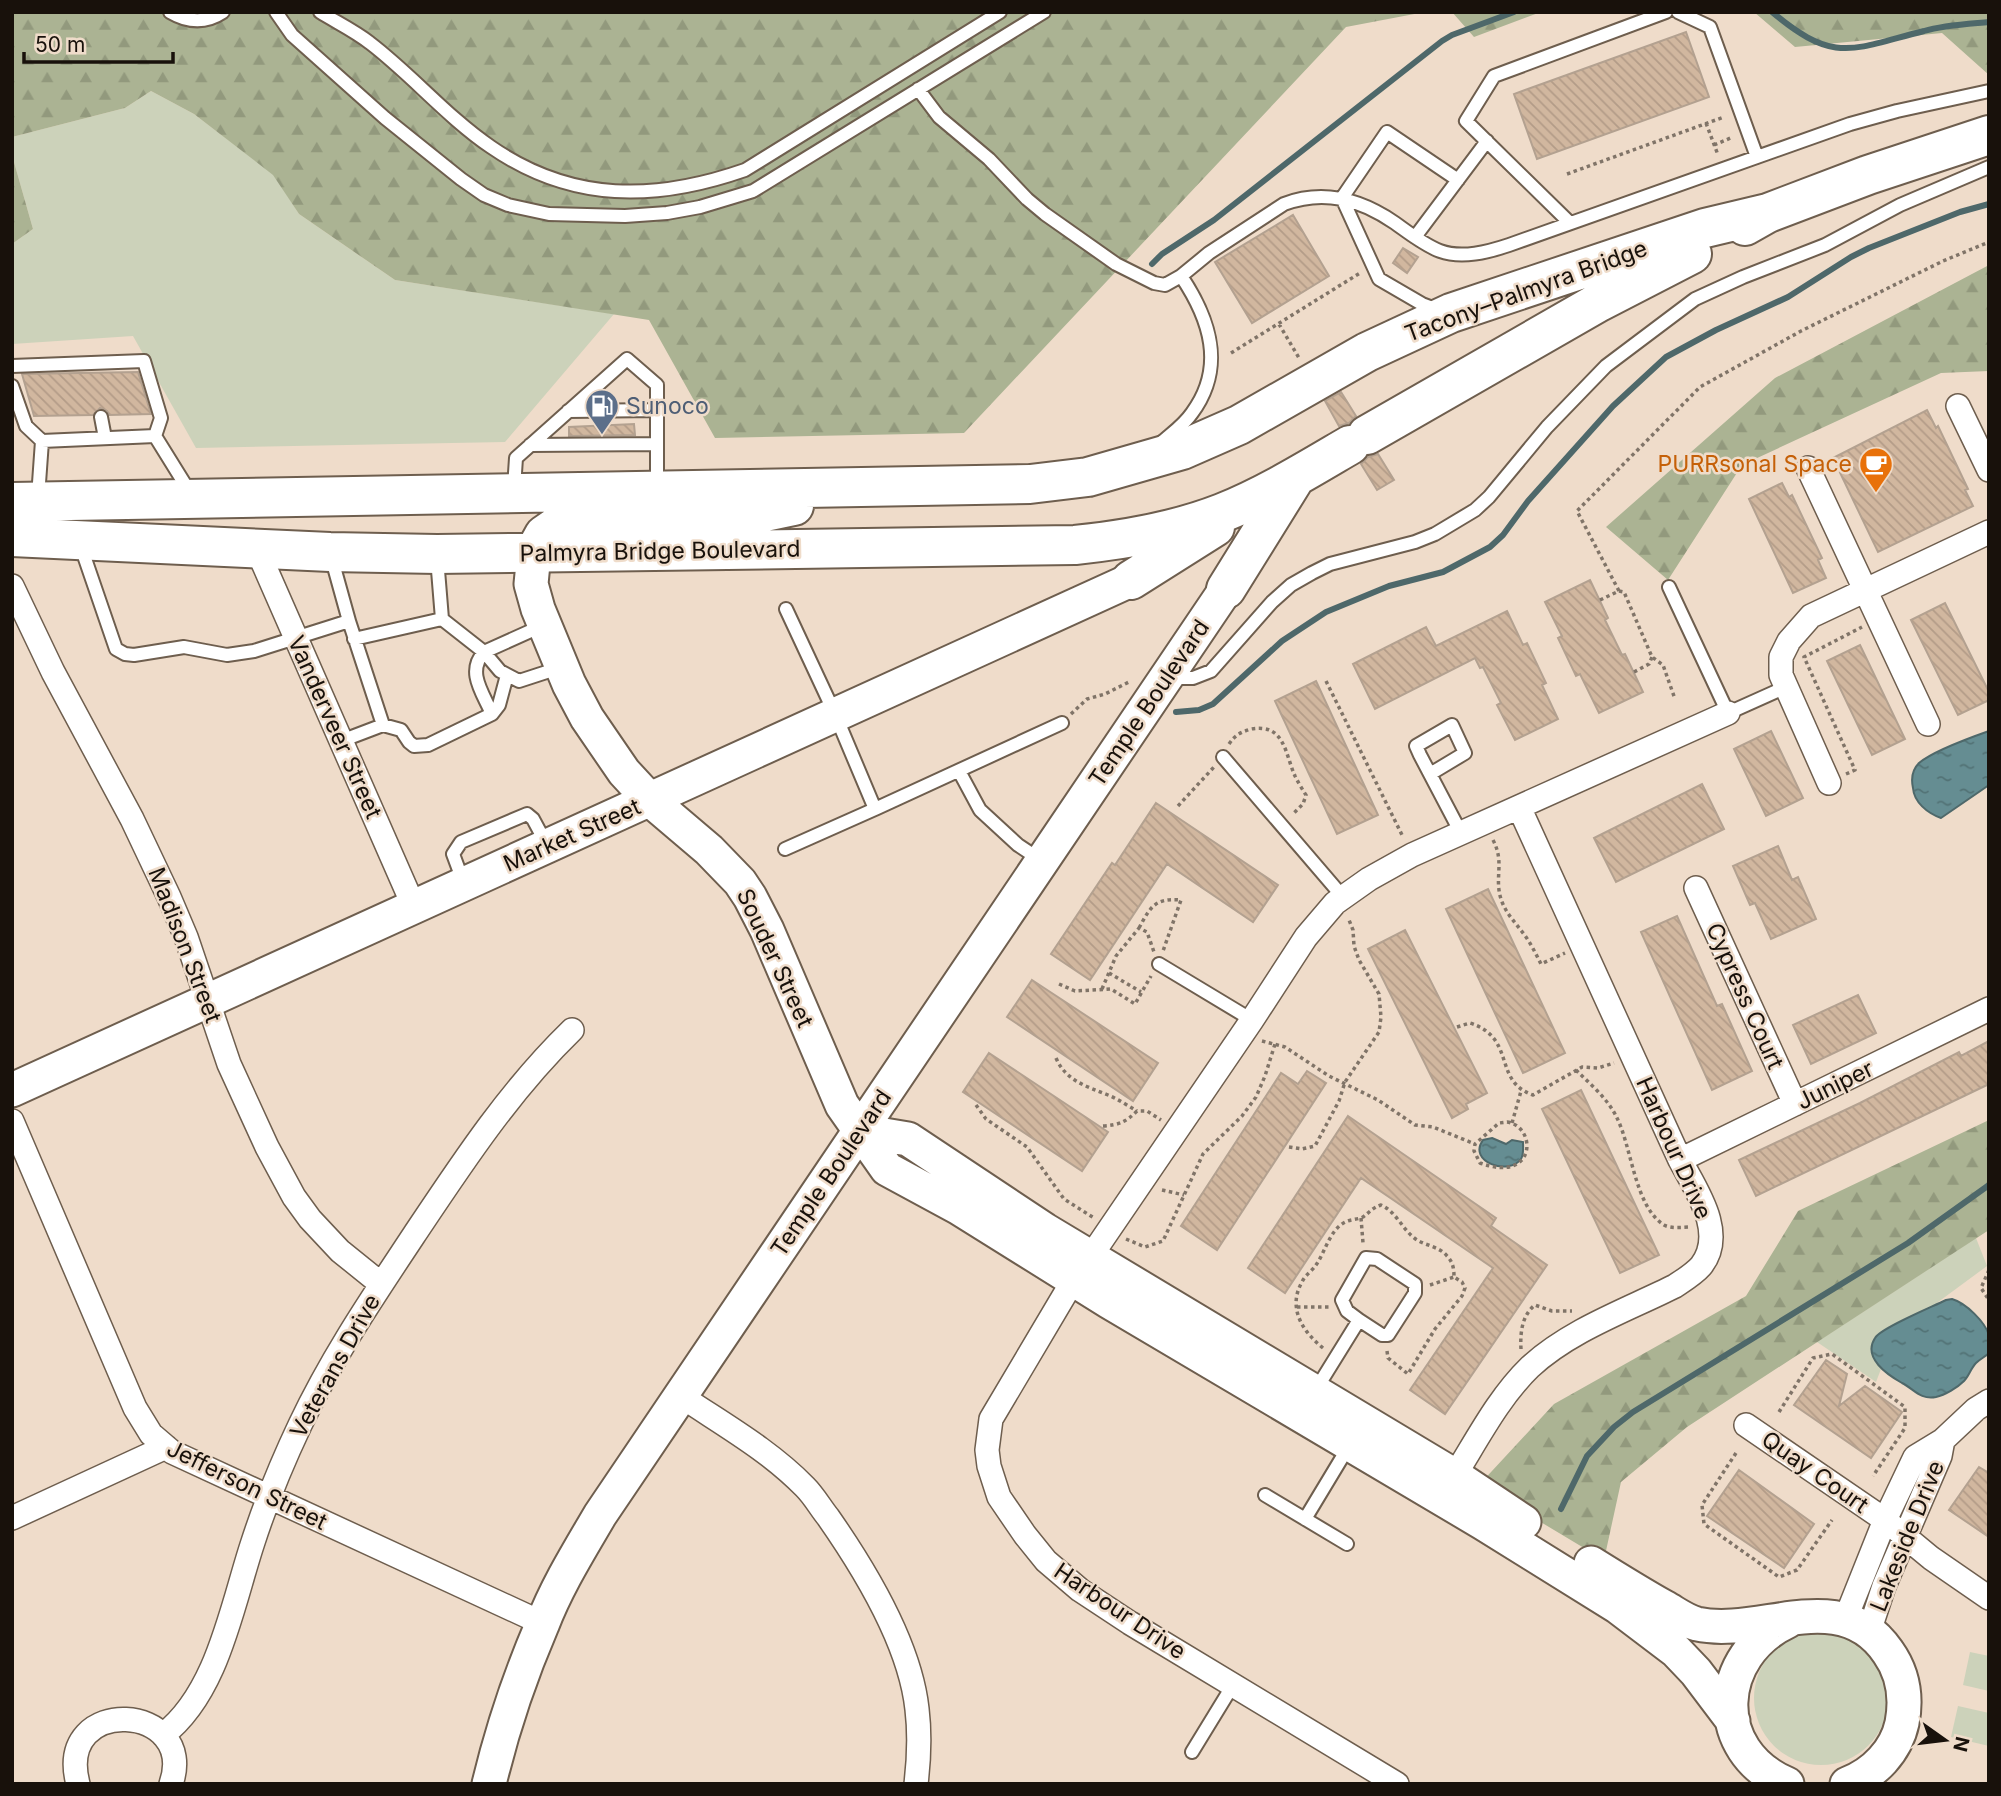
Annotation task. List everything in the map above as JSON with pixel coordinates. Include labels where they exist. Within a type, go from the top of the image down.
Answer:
[{"type":"highway","name":"Tacony–Palmyra Bridge","points":[[1296,477],[1588,309],[1768,213],[1880,170],[1989,135]]},
{"type":"highway","name":"Tacony–Palmyra Bridge","points":[[1140,463],[1220,435],[1367,352],[1451,313],[1705,228],[1768,213]]},
{"type":"highway","points":[[25,502],[1059,482],[1140,463]]},
{"type":"highway","points":[[1226,589],[1296,477]]},
{"type":"highway","name":"Palmyra Bridge Boulevard","points":[[12,537],[330,552],[437,554],[1075,545],[1126,538],[1187,524],[1250,501],[1296,477]]},
{"type":"highway","points":[[534,553],[544,535],[560,524],[732,517],[885,486]]},
{"type":"highway","points":[[1131,580],[1189,545],[1250,501]]},
{"type":"street","points":[[1958,406],[1989,470]]},
{"type":"street","points":[[1808,468],[1928,724]]},
{"type":"street","points":[[1829,783],[1781,675],[1781,657],[1789,641],[1811,617],[1989,531]]},
{"type":"street","name":"Vanderveer Street","points":[[256,547],[414,907]]},
{"type":"street","name":"Souder Street","points":[[534,553],[531,584],[544,625],[586,718],[609,753],[649,799],[709,850],[740,882],[750,897],[767,930],[842,1105],[860,1131]]},
{"type":"street","name":"Market Street","points":[[12,1090],[1131,580]]},
{"type":"street","name":"Madison Street","points":[[12,586],[53,672],[150,857],[186,937],[229,1064],[267,1147],[294,1197],[310,1219],[340,1251],[381,1284]]},
{"type":"street","name":"Temple Boulevard","points":[[489,1784],[511,1706],[542,1623],[567,1572],[600,1515],[1042,861],[1153,678],[1226,589]]},
{"type":"street","name":"Harbour Drive","points":[[1397,1784],[1130,1623],[1069,1581],[1046,1560],[1025,1535],[999,1497],[987,1450],[991,1419],[1082,1268],[1306,937],[1339,900],[1369,879],[1412,855],[1728,713]]},
{"type":"street","name":"Harbour Drive","points":[[1447,1487],[1499,1405],[1526,1371],[1559,1345],[1689,1277],[1701,1265],[1706,1255],[1711,1228],[1703,1201],[1680,1160],[1520,807]]},
{"type":"street","name":"Cypress Court","points":[[1696,888],[1796,1104]]},
{"type":"street","name":"Juniper","points":[[1680,1160],[1989,1009]]},
{"type":"street","name":"Veterans Drive","points":[[163,1735],[187,1713],[213,1664],[268,1498],[321,1383],[381,1284],[507,1102],[572,1030]]},
{"type":"street","name":"Jefferson Street","points":[[12,1121],[135,1408],[151,1434],[166,1447],[268,1498],[542,1623]]},
{"type":"street","points":[[860,1131],[908,1139],[967,1196],[1447,1487],[1483,1522],[1627,1599],[1695,1623],[1717,1626],[1818,1615],[1857,1626],[1884,1647],[1894,1661],[1904,1693],[1904,1711],[1892,1747],[1880,1763],[1856,1782]]},
{"type":"street","points":[[681,1396],[758,1446],[807,1489],[852,1552],[907,1663],[917,1708],[919,1761],[916,1784]]},
{"type":"street","name":"Lakeside Drive","points":[[1857,1626],[1885,1520],[1915,1457],[1984,1410]]},
{"type":"street","name":"Quay Court","points":[[1746,1424],[1885,1520],[1989,1598]]},
{"type":"street","name":"Lakeside Drive","points":[[1857,1626],[1884,1586],[1940,1456],[1943,1440]]},
{"type":"street","points":[[12,1518],[166,1447]]},
{"type":"street","points":[[1627,1599],[1696,1672],[1733,1721]]},
{"type":"street","points":[[1775,1781],[1749,1755],[1739,1740],[1731,1703],[1733,1685],[1742,1660],[1772,1628],[1790,1620]]},
{"type":"street","points":[[78,1784],[75,1763],[85,1738],[101,1724],[117,1718],[133,1718],[148,1723],[163,1735],[173,1762],[171,1784]]},
{"type":"lane","points":[[170,12],[183,19],[204,21],[223,12]]},
{"type":"lane","points":[[276,12],[292,35],[385,118],[484,195],[508,205],[549,214],[625,216],[700,208],[753,191],[1044,12]]},
{"type":"lane","points":[[320,12],[369,41],[466,127],[514,162],[541,174],[601,191],[633,193],[707,182],[745,170],[1000,12]]},
{"type":"lane","points":[[1570,223],[1466,121],[1494,76],[1666,12]]},
{"type":"lane","points":[[1678,12],[1710,26],[1757,157]]},
{"type":"lane","points":[[918,89],[939,117],[989,159],[1045,214],[1131,273],[1165,285],[1284,204],[1310,197],[1342,198],[1383,216],[1441,252],[1474,254],[1492,251],[1850,124],[1989,90]]},
{"type":"lane","points":[[1342,198],[1387,132],[1458,180]]},
{"type":"lane","points":[[1415,237],[1487,141]]},
{"type":"lane","points":[[1153,678],[1193,678],[1211,671],[1272,602],[1291,585],[1330,564],[1425,538],[1475,510],[1556,417],[1606,366],[1695,299],[1825,245],[1900,205],[1989,167]]},
{"type":"lane","points":[[1342,198],[1379,279],[1422,304],[1451,313]]},
{"type":"lane","points":[[1140,463],[1192,413],[1201,400],[1209,372],[1210,332],[1196,299],[1181,276]]},
{"type":"lane","points":[[514,492],[516,458],[627,359],[657,385],[657,491]]},
{"type":"lane","points":[[12,366],[91,369],[144,361],[161,418],[155,436]]},
{"type":"lane","points":[[12,386],[26,426],[42,441],[155,436]]},
{"type":"lane","points":[[568,411],[657,410]]},
{"type":"lane","points":[[101,417],[105,438]]},
{"type":"lane","points":[[155,436],[195,500]]},
{"type":"lane","points":[[25,502],[42,441]]},
{"type":"lane","points":[[530,445],[657,444]]},
{"type":"lane","points":[[79,539],[116,649],[125,654],[184,648],[226,655],[254,651],[349,621]]},
{"type":"lane","points":[[330,552],[354,639],[383,725]]},
{"type":"lane","points":[[437,554],[442,619],[484,652],[500,671],[519,681],[562,667]]},
{"type":"lane","points":[[1670,587],[1728,713]]},
{"type":"lane","points":[[786,609],[876,809]]},
{"type":"lane","points":[[354,639],[442,619]]},
{"type":"lane","points":[[492,714],[474,668],[477,660],[484,652],[544,625]]},
{"type":"lane","points":[[341,741],[383,725],[401,730],[408,742],[421,747],[492,714],[499,705],[508,675]]},
{"type":"lane","name":"Harbour Drive","points":[[1728,713],[1786,687]]},
{"type":"lane","points":[[785,849],[1062,723]]},
{"type":"lane","points":[[1223,757],[1339,900]]},
{"type":"lane","points":[[959,771],[979,810],[1018,845],[1042,861]]},
{"type":"lane","points":[[1430,774],[1461,833]]},
{"type":"lane","points":[[1159,964],[1252,1020]]},
{"type":"lane","points":[[1366,1258],[1377,1259],[1411,1280],[1415,1288],[1415,1293],[1388,1335],[1359,1320],[1343,1305],[1344,1294],[1366,1258]]},
{"type":"lane","points":[[1307,1404],[1359,1320]]},
{"type":"lane","points":[[1304,1519],[1357,1434]]},
{"type":"lane","points":[[1265,1495],[1347,1544]]},
{"type":"lane","points":[[1192,1752],[1233,1685]]},
{"type":"path","points":[[1567,174],[1724,117]]},
{"type":"path","points":[[1706,123],[1719,157]]},
{"type":"path","points":[[1714,145],[1733,137]]},
{"type":"path","points":[[1675,699],[1663,665],[1653,657],[1624,592],[1619,591],[1577,510],[1700,387],[1801,331],[1942,261],[1989,242]]},
{"type":"path","points":[[1231,353],[1355,277],[1372,263]]},
{"type":"path","points":[[1279,324],[1301,362]]},
{"type":"path","points":[[1600,600],[1619,591]]},
{"type":"path","points":[[1829,783],[1855,770],[1804,657],[1879,618]]},
{"type":"path","points":[[1634,672],[1648,664],[1653,657]]},
{"type":"path","points":[[1062,723],[1087,699],[1153,678]]},
{"type":"path","points":[[1326,681],[1412,855]]},
{"type":"path","points":[[1178,806],[1223,757],[1230,741],[1241,732],[1260,728],[1279,737],[1306,795],[1303,804],[1289,818]]},
{"type":"path","points":[[1485,822],[1500,854],[1499,887],[1502,901],[1541,964],[1582,944]]},
{"type":"path","points":[[1059,984],[1075,991],[1111,989],[1135,1004],[1159,964],[1181,901],[1168,899],[1152,905],[1139,928],[1116,956],[1102,989]]},
{"type":"path","points":[[1289,1147],[1302,1149],[1315,1146],[1339,1101],[1345,1082],[1379,1032],[1382,1004],[1359,960],[1354,946],[1353,930],[1339,900]]},
{"type":"path","points":[[1139,928],[1147,932],[1159,964]]},
{"type":"path","points":[[1109,972],[1141,992]]},
{"type":"path","points":[[1252,1020],[1260,1026],[1254,1035],[1266,1044],[1285,1047],[1329,1076],[1378,1100],[1415,1125],[1433,1128],[1475,1144]]},
{"type":"path","points":[[1457,1027],[1470,1023],[1491,1034],[1503,1052],[1512,1082],[1521,1091],[1532,1095],[1582,1067],[1603,1066],[1632,1055]]},
{"type":"path","points":[[1119,1234],[1133,1244],[1145,1247],[1163,1241],[1203,1154],[1242,1116],[1256,1097],[1275,1044]]},
{"type":"path","points":[[1056,1058],[1059,1066],[1073,1081],[1110,1096],[1137,1111],[1147,1111],[1177,1130]]},
{"type":"path","points":[[1576,1070],[1615,1115],[1628,1149],[1632,1170],[1650,1211],[1669,1227],[1711,1228]]},
{"type":"path","points":[[1512,1122],[1521,1091]]},
{"type":"path","points":[[976,1105],[986,1119],[1027,1147],[1064,1199],[1099,1221]]},
{"type":"path","points":[[1103,1126],[1128,1121],[1137,1111]]},
{"type":"path","points":[[1512,1122],[1523,1131],[1526,1143],[1525,1157],[1521,1163],[1514,1167],[1496,1169],[1480,1163],[1474,1151],[1475,1144],[1499,1123],[1512,1122]]},
{"type":"path","points":[[1335,1358],[1307,1336],[1297,1317],[1297,1307],[1301,1282],[1315,1268],[1332,1233],[1342,1223],[1361,1218],[1370,1209],[1381,1205],[1388,1208],[1416,1240],[1444,1253],[1454,1267],[1454,1277]]},
{"type":"path","points":[[1361,1218],[1366,1258]]},
{"type":"path","points":[[1989,1270],[1981,1288],[1989,1300]]},
{"type":"path","points":[[1415,1288],[1443,1283],[1454,1277]]},
{"type":"path","points":[[1386,1335],[1388,1358],[1408,1374],[1436,1329],[1462,1296],[1465,1288],[1462,1282],[1454,1277]]},
{"type":"path","points":[[1297,1307],[1317,1309],[1343,1305]]},
{"type":"path","points":[[1526,1371],[1520,1340],[1527,1311],[1535,1305],[1563,1312],[1586,1311],[1604,1321]]},
{"type":"path","points":[[1779,1412],[1813,1358],[1832,1354],[1905,1407],[1905,1428],[1873,1476]]},
{"type":"path","points":[[1736,1453],[1702,1505],[1704,1524],[1779,1577],[1797,1570],[1832,1520]]},
{"type":"green space","points":[[12,12],[1425,12],[1346,27],[964,433],[715,438],[649,320],[395,280],[299,214],[273,175],[194,114],[151,91],[125,108],[12,137]]},
{"type":"green space","points":[[1452,12],[1541,12],[1474,37]]},
{"type":"green space","points":[[1754,12],[1989,12],[1989,75],[1942,33],[1795,47]]},
{"type":"green space","points":[[151,91],[194,114],[274,175],[299,214],[395,280],[614,314],[505,442],[196,448],[133,336],[12,344],[12,244],[33,229],[12,155],[12,137],[125,108]]},
{"type":"green space","points":[[12,155],[33,229],[12,244]]},
{"type":"green space","points":[[1989,265],[1989,371],[1941,373],[1742,465],[1668,580],[1606,527],[1775,378]]},
{"type":"green space","points":[[1989,1120],[1989,1230],[1687,1427],[1621,1482],[1604,1560],[1479,1485],[1554,1404],[1746,1296],[1798,1211]]},
{"type":"green space","points":[[1976,1238],[1987,1266],[1930,1308],[1887,1328],[1874,1340],[1873,1358],[1881,1369],[1876,1382],[1817,1342]]},
{"type":"green space","points":[[1821,1631],[1847,1636],[1868,1651],[1883,1672],[1888,1698],[1883,1724],[1868,1745],[1847,1760],[1821,1765],[1795,1760],[1774,1745],[1759,1724],[1754,1698],[1759,1672],[1774,1651],[1795,1636]]},
{"type":"green space","points":[[1970,1652],[1989,1656],[1989,1691],[1963,1685]]},
{"type":"green space","points":[[1958,1706],[1989,1713],[1989,1746],[1951,1737]]},
{"type":"water","points":[[1989,731],[1989,785],[1941,818],[1926,810],[1919,802],[1912,785],[1913,772],[1919,763],[1942,750]]},
{"type":"water","points":[[1492,1138],[1506,1144],[1512,1140],[1523,1142],[1521,1159],[1508,1166],[1499,1166],[1485,1160],[1480,1155],[1480,1148],[1483,1140]]},
{"type":"water","points":[[1952,1299],[1969,1309],[1983,1324],[1989,1335],[1989,1353],[1976,1363],[1961,1384],[1940,1396],[1930,1398],[1884,1371],[1874,1359],[1872,1345],[1875,1338],[1887,1329]]},
{"type":"building","points":[[1686,32],[1709,97],[1537,159],[1514,94]]},
{"type":"building","points":[[1293,215],[1329,276],[1252,323],[1215,262]]},
{"type":"building","points":[[1403,248],[1418,257],[1407,273],[1393,263]]},
{"type":"building","points":[[138,372],[151,414],[109,415],[100,408],[93,415],[34,416],[22,374]]},
{"type":"building","points":[[1341,392],[1356,416],[1349,423],[1339,426],[1325,401]]},
{"type":"building","points":[[1927,410],[1936,428],[1938,426],[1968,489],[1965,490],[1973,506],[1878,552],[1833,458]]},
{"type":"building","points":[[634,424],[635,435],[569,436],[569,427]]},
{"type":"building","points":[[1378,454],[1394,480],[1377,490],[1361,464],[1368,457]]},
{"type":"building","points":[[1782,483],[1789,497],[1792,495],[1822,558],[1818,560],[1826,578],[1793,593],[1749,499]]},
{"type":"building","points":[[1590,580],[1608,618],[1605,620],[1643,692],[1599,713],[1580,674],[1576,676],[1558,638],[1562,636],[1545,602]]},
{"type":"building","points":[[1945,603],[1989,692],[1989,700],[1958,715],[1911,620]]},
{"type":"building","points":[[1507,611],[1523,645],[1527,643],[1546,683],[1542,685],[1558,719],[1515,740],[1497,705],[1501,703],[1483,667],[1480,668],[1475,658],[1375,709],[1353,664],[1426,627],[1436,646]]},
{"type":"building","points":[[1860,645],[1905,739],[1872,755],[1827,661]]},
{"type":"building","points":[[1316,681],[1378,815],[1337,834],[1275,701]]},
{"type":"building","points":[[1771,731],[1803,798],[1766,816],[1734,749]]},
{"type":"building","points":[[1702,784],[1724,829],[1616,882],[1594,838]]},
{"type":"building","points":[[1156,803],[1278,885],[1253,922],[1167,864],[1090,980],[1051,954]]},
{"type":"building","points":[[1778,846],[1792,880],[1798,877],[1816,919],[1771,939],[1755,903],[1750,905],[1733,866]]},
{"type":"building","points":[[1488,889],[1565,1053],[1523,1073],[1446,909]]},
{"type":"building","points":[[1677,916],[1717,1006],[1722,1004],[1752,1071],[1712,1090],[1641,932]]},
{"type":"building","points":[[1405,930],[1487,1093],[1466,1104],[1468,1109],[1452,1118],[1368,949]]},
{"type":"building","points":[[1032,980],[1158,1063],[1133,1101],[1007,1017]]},
{"type":"building","points":[[1858,995],[1876,1033],[1811,1064],[1793,1025]]},
{"type":"building","points":[[1989,1041],[1989,1084],[1756,1196],[1739,1160],[1860,1103],[1959,1052],[1961,1056]]},
{"type":"building","points":[[989,1053],[1108,1132],[1082,1171],[963,1092]]},
{"type":"building","points":[[1307,1071],[1326,1083],[1217,1250],[1181,1226],[1281,1073],[1298,1084]]},
{"type":"building","points":[[1581,1090],[1659,1255],[1620,1273],[1542,1109]]},
{"type":"building","points":[[1348,1116],[1496,1218],[1491,1226],[1547,1265],[1445,1414],[1410,1390],[1493,1268],[1361,1178],[1285,1293],[1248,1268]]},
{"type":"building","points":[[1826,1360],[1847,1374],[1839,1406],[1865,1386],[1902,1412],[1871,1458],[1794,1405]]},
{"type":"building","points":[[1979,1467],[1989,1473],[1989,1537],[1949,1510]]},
{"type":"building","points":[[1739,1470],[1814,1524],[1784,1568],[1707,1516]]},
{"type":"waterway","points":[[1152,264],[1162,254],[1214,220],[1442,41],[1514,12]]},
{"type":"waterway","points":[[1772,12],[1812,40],[1845,48],[1861,47],[1940,27],[1989,22]]},
{"type":"waterway","points":[[1176,712],[1199,710],[1213,704],[1282,641],[1326,612],[1389,586],[1443,572],[1490,547],[1613,406],[1666,357],[1716,330],[1788,297],[1869,248],[1960,212],[1989,204]]},
{"type":"waterway","points":[[1561,1509],[1587,1456],[1614,1427],[1633,1412],[1908,1243],[1989,1185]]},
{"type":"place","name":"Sunoco","points":[[602,436]]},
{"type":"place","name":"PURRsonal Space","points":[[1876,494]]}]
